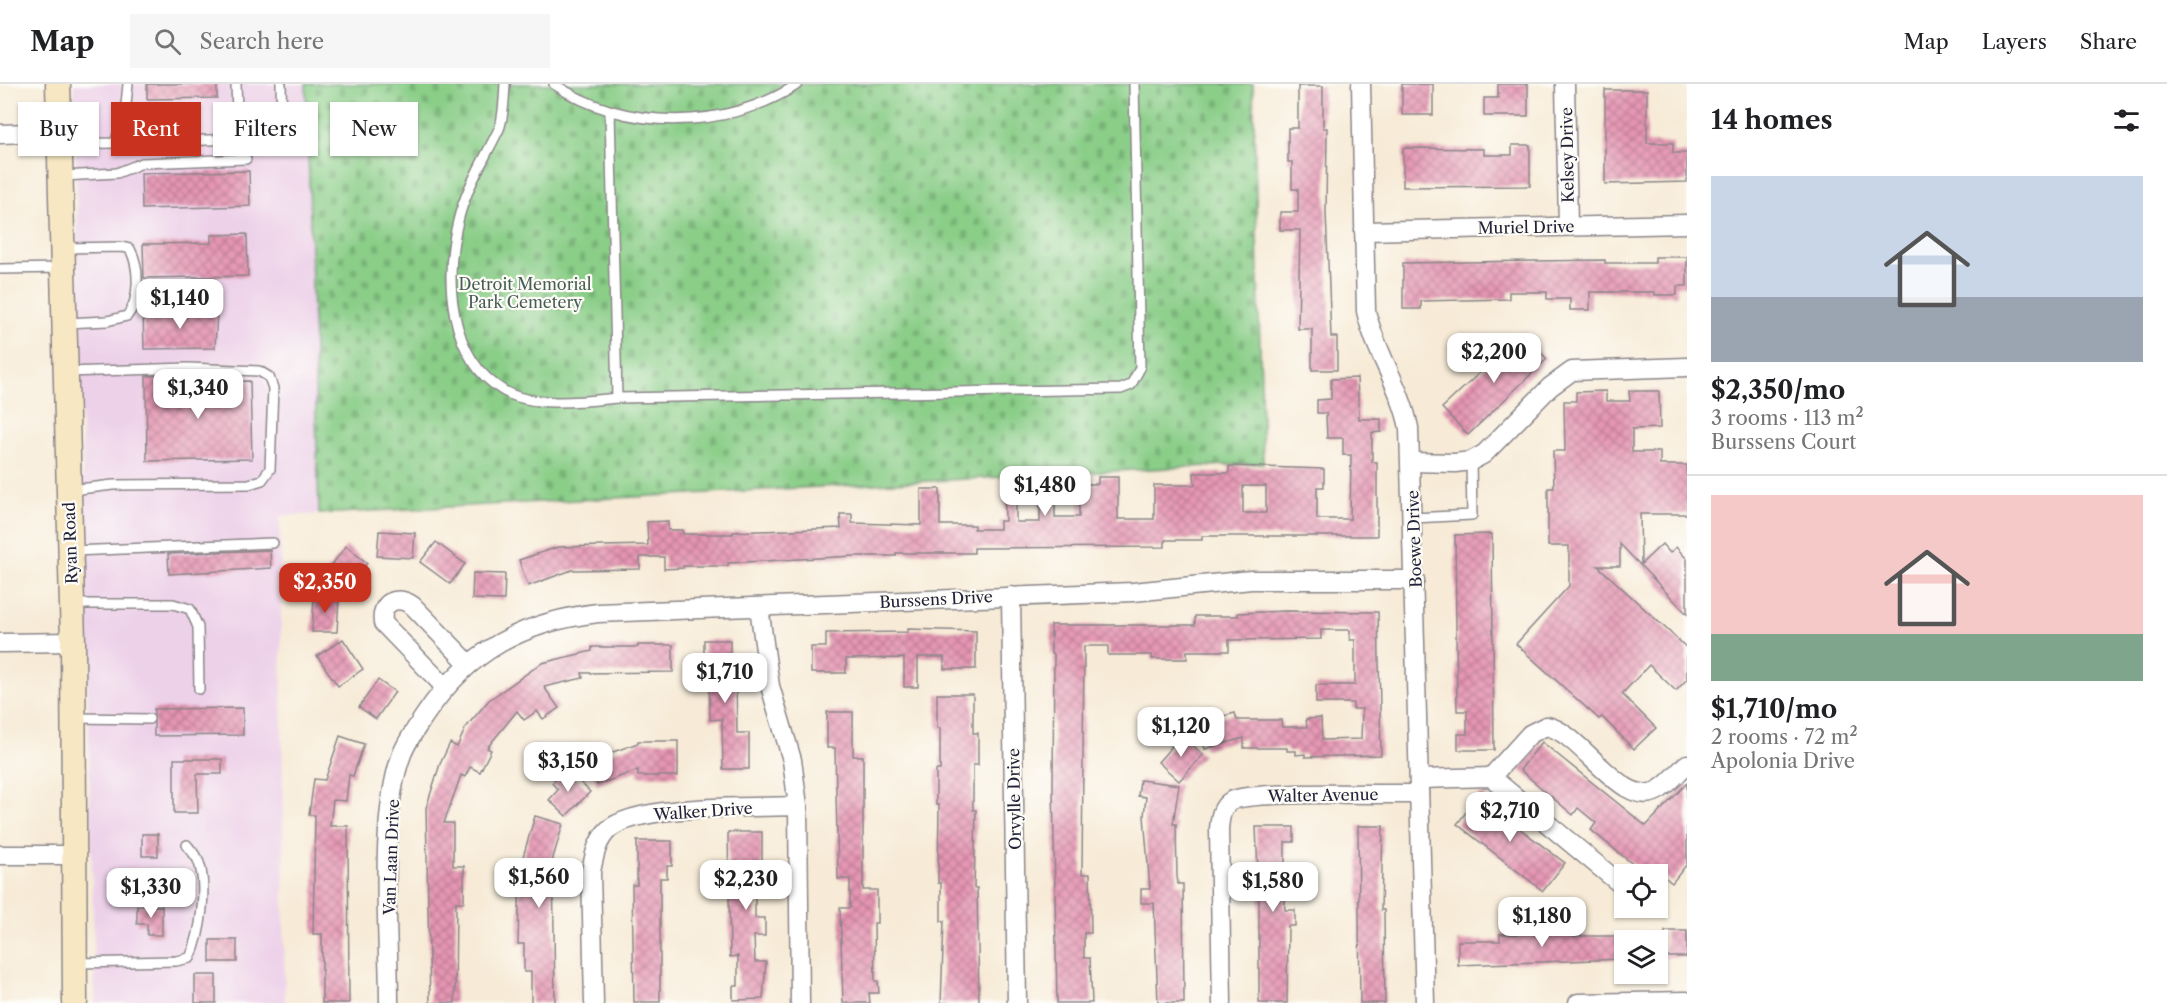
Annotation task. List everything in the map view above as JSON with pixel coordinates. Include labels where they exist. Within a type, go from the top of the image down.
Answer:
[{"type":"main road","name":"Ryan Road","points":[[58,84],[58,102]]},
{"type":"main road","name":"Ryan Road","points":[[59,156],[73,642],[75,1003]]},
{"type":"street","name":"Boewe Drive","points":[[1361,84],[1366,311],[1370,332],[1406,410],[1411,462],[1425,1003]]},
{"type":"street","name":"Kelsey Drive","points":[[1565,84],[1568,225]]},
{"type":"street","points":[[0,134],[18,135]]},
{"type":"street","name":"Muriel Drive","points":[[1364,231],[1687,224]]},
{"type":"street","points":[[1411,462],[1471,461],[1484,454],[1550,387],[1572,371],[1687,367]]},
{"type":"street","name":"Burssens Drive","points":[[469,664],[502,641],[537,625],[568,617],[1133,592],[1251,580],[1415,580]]},
{"type":"street","name":"Orvylle Drive","points":[[1011,596],[1017,1003]]},
{"type":"street","points":[[444,686],[383,623],[384,609],[388,603],[396,599],[405,600],[413,606],[469,664]]},
{"type":"street","points":[[759,607],[770,686],[792,760],[798,806],[800,1003]]},
{"type":"street","points":[[0,643],[73,642]]},
{"type":"street","name":"Van Laan Drive","points":[[389,1003],[388,860],[390,811],[394,783],[402,753],[444,686],[469,664]]},
{"type":"street","points":[[1614,879],[1491,777],[1530,734],[1546,726],[1562,730],[1622,785],[1641,794],[1660,790],[1687,764]]},
{"type":"street","name":"Walter Avenue","points":[[1222,1003],[1219,829],[1221,813],[1229,802],[1239,798],[1419,787],[1491,777]]},
{"type":"street","name":"Walker Drive","points":[[594,1003],[591,872],[595,852],[609,829],[626,820],[664,812],[798,806]]},
{"type":"street","points":[[0,855],[73,855]]},
{"type":"street","points":[[1578,1003],[1687,1001]]},
{"type":"lane","points":[[126,102],[128,84]]},
{"type":"lane","points":[[236,84],[237,102]]},
{"type":"lane","points":[[281,84],[281,102]]},
{"type":"lane","points":[[505,84],[500,128],[471,184],[459,219],[452,251],[456,321],[464,346],[480,371],[505,392],[539,401],[1121,388],[1131,385],[1140,368],[1134,84]]},
{"type":"lane","points":[[554,84],[610,112],[675,120],[715,116],[754,106],[798,84]]},
{"type":"lane","points":[[610,112],[617,398]]},
{"type":"lane","points":[[60,176],[117,173],[142,163],[246,159]]},
{"type":"lane","points":[[0,268],[130,249],[135,258],[136,289],[133,308],[127,316],[107,321],[64,323]]},
{"type":"lane","points":[[65,372],[188,368],[259,371],[269,377],[273,388],[270,468],[262,480],[249,484],[113,485],[68,490]]},
{"type":"lane","points":[[1413,518],[1473,515],[1471,461]]},
{"type":"lane","points":[[70,551],[273,543]]},
{"type":"lane","points":[[72,604],[172,604],[190,609],[198,627],[200,688]]},
{"type":"lane","points":[[73,718],[149,719]]},
{"type":"lane","points":[[74,963],[176,962],[190,958],[196,945],[201,910],[201,874],[197,859],[187,845]]},
{"type":"shaded area","points":[[74,84],[306,84],[307,102],[213,102],[213,156],[308,156],[319,514],[280,516],[285,1003],[95,1003],[76,156],[99,156],[99,102],[74,102]]},
{"type":"green space","name":"Detroit Memorial Park Cemetery","points":[[306,84],[1253,84],[1263,463],[319,514],[308,156],[318,156],[318,102],[307,102]]},
{"type":"building","points":[[147,84],[217,84],[217,98],[147,99]]},
{"type":"building","points":[[1402,84],[1433,84],[1433,115],[1402,115]]},
{"type":"building","points":[[1498,84],[1528,84],[1528,116],[1484,116],[1484,98],[1498,98]]},
{"type":"building","points":[[1298,86],[1323,86],[1323,128],[1327,128],[1326,212],[1331,337],[1337,337],[1337,370],[1312,370],[1312,329],[1298,329],[1300,230],[1280,230],[1280,212],[1298,212],[1298,189],[1292,189],[1292,162],[1288,162],[1288,128],[1298,128]]},
{"type":"building","points":[[1605,90],[1647,90],[1647,143],[1673,143],[1673,153],[1687,153],[1687,182],[1605,184]]},
{"type":"building","points":[[1512,145],[1530,145],[1530,186],[1403,187],[1403,148],[1484,149],[1484,155],[1512,155]]},
{"type":"building","points":[[249,171],[250,206],[142,209],[141,173]]},
{"type":"building","points":[[247,234],[248,276],[144,278],[143,244],[211,243],[211,235]]},
{"type":"building","points":[[1655,257],[1687,257],[1687,286],[1677,286],[1677,295],[1655,295],[1655,292],[1590,292],[1590,310],[1570,310],[1570,299],[1547,299],[1547,292],[1509,292],[1509,299],[1421,301],[1421,309],[1403,309],[1403,263],[1605,260],[1605,263],[1655,263]]},
{"type":"building","points":[[217,312],[215,348],[144,349],[143,313]]},
{"type":"building","points":[[1522,333],[1547,359],[1468,435],[1442,408]]},
{"type":"building","points":[[188,375],[188,382],[250,381],[252,459],[147,461],[146,376]]},
{"type":"building","points":[[1357,378],[1359,419],[1381,419],[1381,432],[1372,433],[1372,462],[1377,462],[1377,536],[1202,536],[1202,540],[1165,540],[1165,547],[974,548],[974,553],[896,553],[896,556],[728,563],[728,566],[683,566],[683,568],[664,569],[664,557],[640,557],[640,569],[572,570],[528,586],[519,560],[558,547],[648,545],[647,522],[668,521],[668,530],[682,530],[683,534],[733,534],[733,532],[841,528],[840,514],[852,514],[852,523],[921,525],[921,489],[940,489],[940,525],[974,525],[974,529],[1000,529],[1000,521],[1005,521],[1004,479],[1016,479],[1016,522],[1040,522],[1040,484],[1055,484],[1055,517],[1079,517],[1079,484],[1098,484],[1098,477],[1118,477],[1118,519],[1154,519],[1154,485],[1195,485],[1194,473],[1229,473],[1229,466],[1324,469],[1324,487],[1317,487],[1317,519],[1350,519],[1351,455],[1343,455],[1343,438],[1327,438],[1326,413],[1317,413],[1317,400],[1331,399],[1331,379]],"holes":[[[1243,486],[1266,486],[1266,513],[1243,513]]]},
{"type":"building","points":[[1606,391],[1606,401],[1630,401],[1629,391],[1659,391],[1660,428],[1632,429],[1632,452],[1660,452],[1660,465],[1687,465],[1687,514],[1640,514],[1641,564],[1662,544],[1670,553],[1676,547],[1687,559],[1687,614],[1620,544],[1620,566],[1598,566],[1687,648],[1687,679],[1676,691],[1649,665],[1622,694],[1656,728],[1634,749],[1602,717],[1599,719],[1516,644],[1569,586],[1569,546],[1548,546],[1548,488],[1554,488],[1553,451],[1565,451],[1564,401],[1576,401],[1576,392]]},
{"type":"building","points":[[379,531],[415,533],[413,558],[377,556]]},
{"type":"building","points":[[1492,534],[1494,750],[1458,750],[1458,734],[1467,734],[1467,711],[1457,711],[1455,535]]},
{"type":"building","points":[[436,542],[465,564],[450,584],[420,562]]},
{"type":"building","points":[[346,546],[367,563],[344,592],[323,576]]},
{"type":"building","points":[[270,550],[271,568],[169,574],[168,554]]},
{"type":"building","points":[[473,573],[505,574],[504,600],[472,599]]},
{"type":"building","points":[[314,596],[339,597],[337,632],[312,632]]},
{"type":"building","points":[[1378,612],[1381,755],[1305,757],[1305,754],[1296,755],[1296,751],[1287,751],[1287,748],[1244,748],[1244,738],[1205,749],[1198,723],[1235,713],[1237,720],[1281,720],[1282,727],[1307,727],[1306,719],[1321,718],[1322,740],[1361,739],[1362,709],[1353,709],[1353,703],[1316,703],[1316,685],[1355,685],[1355,640],[1350,640],[1350,630],[1321,630],[1321,639],[1229,640],[1229,651],[1187,651],[1187,659],[1152,659],[1152,655],[1108,655],[1108,646],[1084,646],[1082,874],[1090,874],[1091,933],[1084,933],[1084,958],[1090,958],[1092,1003],[1057,1003],[1053,785],[1054,654],[1051,654],[1051,625],[1195,625],[1195,616],[1238,616],[1238,613]]},
{"type":"building","points":[[908,629],[976,631],[976,669],[944,669],[944,657],[918,657],[918,687],[904,687],[904,658],[846,659],[846,673],[811,673],[811,647],[826,647],[826,633],[908,632]]},
{"type":"building","points":[[343,639],[363,669],[338,686],[317,656]]},
{"type":"building","points":[[704,640],[730,640],[730,683],[736,682],[737,733],[749,733],[749,769],[723,769],[722,719],[710,720],[709,674],[704,674]]},
{"type":"building","points":[[638,645],[673,645],[673,672],[582,673],[583,678],[544,687],[559,708],[543,719],[537,711],[524,720],[517,711],[487,748],[491,750],[480,772],[470,767],[465,777],[461,775],[444,823],[453,823],[453,866],[464,866],[464,902],[456,902],[455,1003],[430,1003],[426,808],[440,764],[450,743],[457,747],[466,727],[489,700],[542,663],[592,651],[592,647],[638,647]]},
{"type":"building","points":[[378,680],[395,692],[376,719],[359,707]]},
{"type":"building","points":[[937,694],[973,694],[973,733],[978,733],[978,765],[973,765],[973,810],[976,810],[974,888],[977,888],[979,1003],[941,1003],[944,921],[941,921],[941,883],[938,883],[939,805],[936,805],[936,770],[940,770],[940,728],[937,728]]},
{"type":"building","points":[[243,708],[243,735],[154,736],[154,709]]},
{"type":"building","points":[[827,712],[853,712],[853,756],[863,756],[863,890],[877,890],[877,923],[874,923],[875,981],[878,981],[879,993],[869,993],[870,1003],[843,1003],[840,908],[850,908],[850,879],[838,879],[835,748],[827,748]]},
{"type":"building","points":[[1182,735],[1203,755],[1179,781],[1158,762]]},
{"type":"building","points":[[340,736],[364,744],[353,776],[349,775],[346,801],[333,800],[330,826],[348,826],[349,1003],[322,1003],[322,934],[313,934],[315,815],[309,815],[314,779],[325,780]]},
{"type":"building","points":[[638,741],[678,741],[678,776],[638,776],[638,770],[597,785],[588,761],[638,743]]},
{"type":"building","points":[[1542,742],[1646,826],[1687,783],[1687,864],[1672,883],[1668,880],[1668,864],[1633,864],[1591,830],[1596,823],[1578,808],[1573,815],[1520,770]]},
{"type":"building","points":[[174,759],[222,759],[222,774],[197,774],[198,813],[174,813]]},
{"type":"building","points":[[567,769],[590,792],[566,816],[549,800],[558,790],[552,783]]},
{"type":"building","points":[[1140,780],[1179,785],[1173,824],[1176,824],[1178,884],[1183,884],[1184,1003],[1158,1003],[1154,903],[1141,903],[1141,889],[1150,889],[1144,816],[1146,797],[1138,796]]},
{"type":"building","points":[[1481,793],[1497,806],[1494,809],[1565,863],[1543,891],[1457,824]]},
{"type":"building","points":[[535,816],[563,824],[553,858],[555,1003],[531,1003],[531,972],[524,972],[524,944],[518,944],[520,867]]},
{"type":"building","points":[[1358,826],[1383,826],[1381,910],[1384,910],[1385,1003],[1360,1003]]},
{"type":"building","points":[[1256,827],[1294,827],[1294,842],[1285,842],[1285,910],[1295,910],[1295,926],[1288,926],[1287,1003],[1259,1003],[1259,895]]},
{"type":"building","points":[[728,832],[762,832],[762,875],[765,875],[765,893],[755,893],[755,918],[765,918],[765,936],[754,936],[755,962],[766,962],[763,999],[733,1000],[733,986],[738,986],[738,956],[730,957]]},
{"type":"building","points":[[142,834],[158,834],[158,856],[142,856]]},
{"type":"building","points":[[637,841],[672,841],[672,866],[667,866],[667,878],[660,878],[660,1002],[634,1002],[632,885],[637,885]]},
{"type":"building","points":[[137,906],[162,906],[162,935],[147,935],[147,924],[137,924]]},
{"type":"building","points":[[1551,926],[1574,926],[1574,936],[1614,936],[1614,959],[1458,965],[1458,941],[1500,941],[1500,934],[1551,934]]},
{"type":"building","points":[[1668,931],[1687,931],[1687,957],[1668,957]]},
{"type":"building","points":[[210,940],[237,940],[237,962],[210,962]]},
{"type":"building","points":[[195,975],[216,975],[216,1003],[195,1003]]}]
